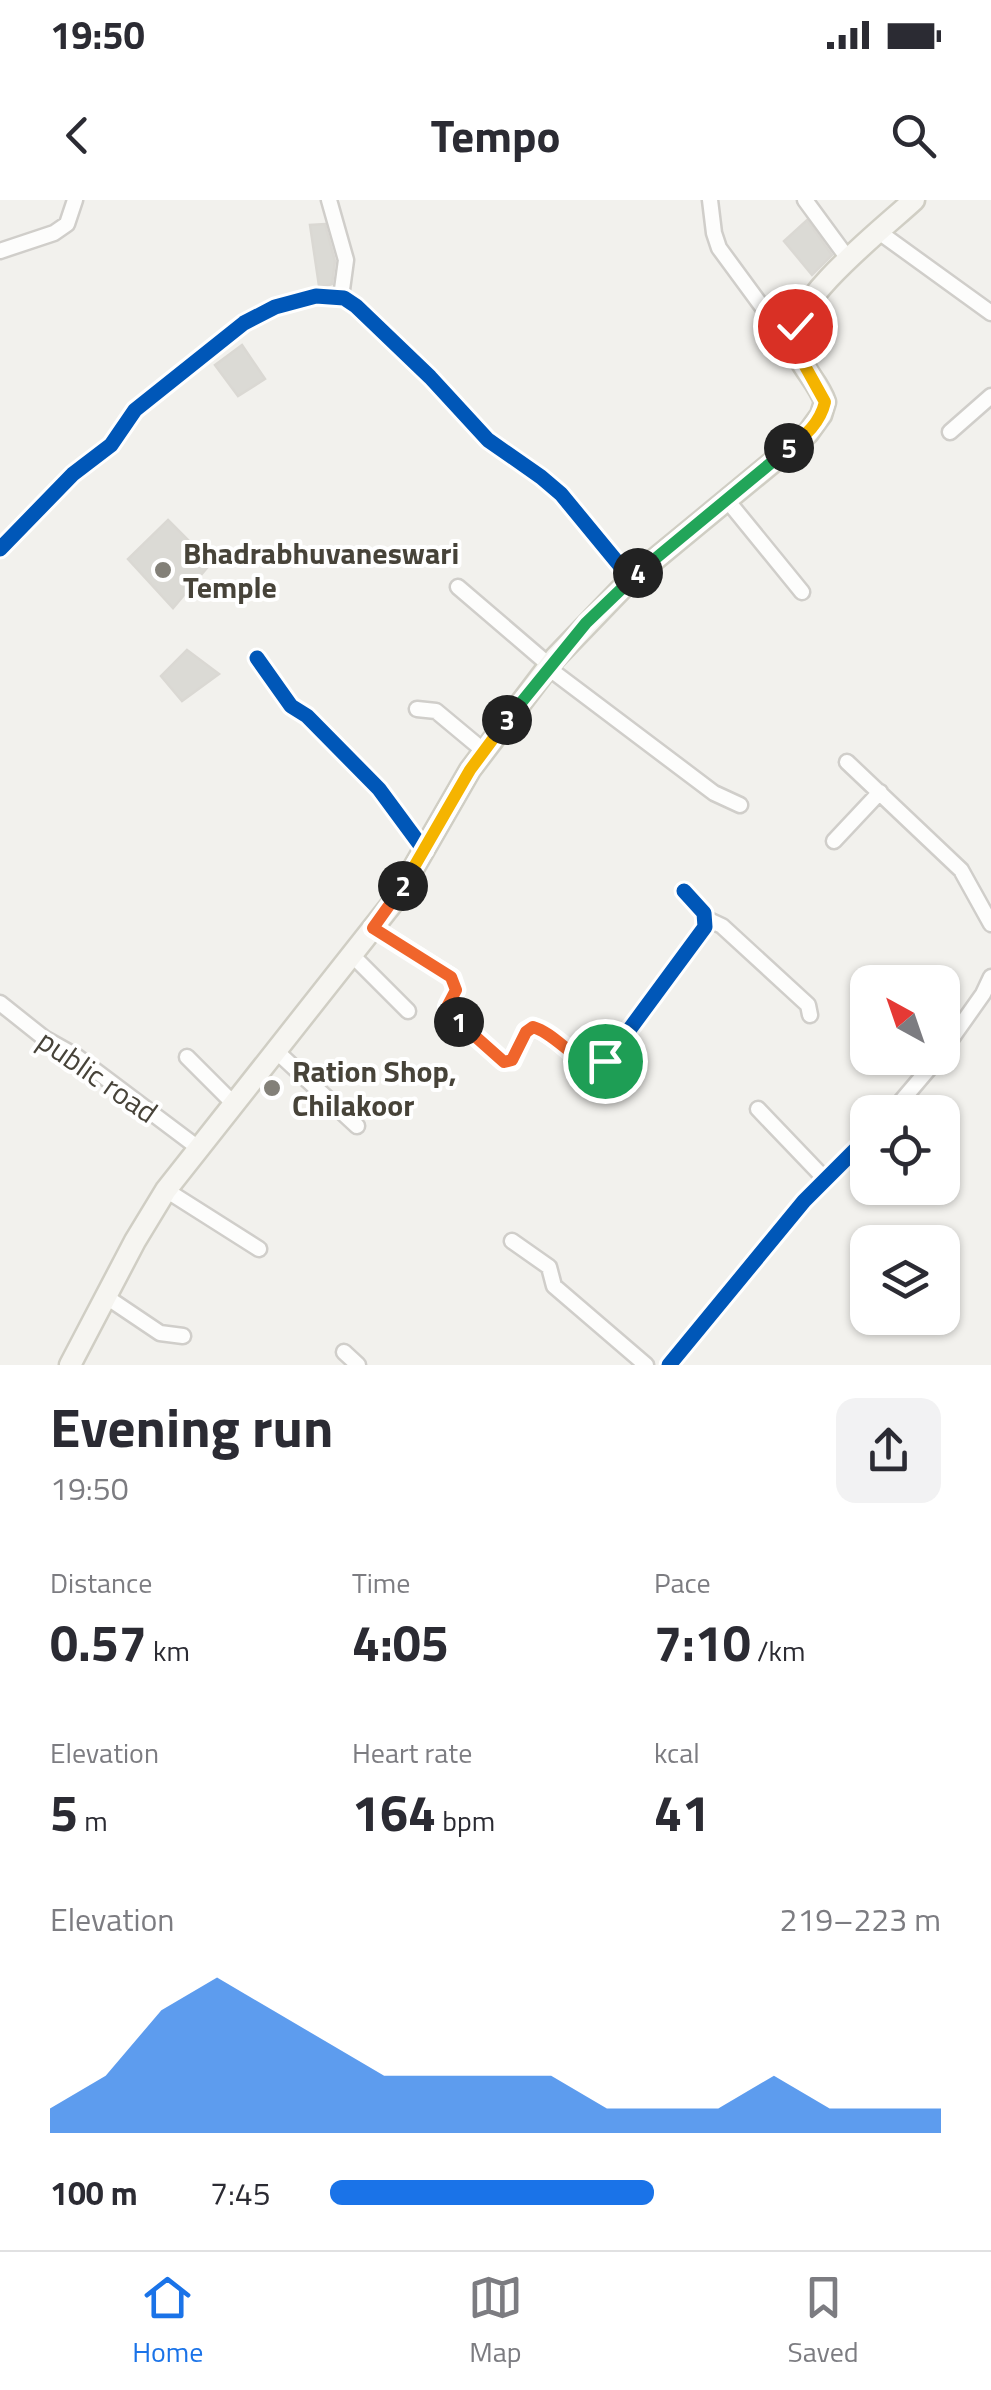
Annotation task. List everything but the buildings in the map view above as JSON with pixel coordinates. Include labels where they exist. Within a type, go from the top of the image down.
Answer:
[{"type":"main road","points":[[70,1365],[166,1190],[395,900],[484,751],[548,666],[630,579],[808,433],[822,415],[822,392],[798,355],[793,336],[812,294],[914,200]]},
{"type":"street","points":[[0,251],[66,224],[75,200]]},
{"type":"street","points":[[329,200],[346,260],[341,298]]},
{"type":"street","points":[[710,200],[720,248],[777,327],[793,336]]},
{"type":"street","points":[[805,200],[849,260]]},
{"type":"street","points":[[879,232],[991,313]]},
{"type":"street","points":[[0,549],[73,474],[115,441],[135,410],[244,323],[260,313],[316,296],[341,298],[356,306],[488,440],[560,494],[630,579]]},
{"type":"street","points":[[950,432],[991,396]]},
{"type":"street","points":[[727,500],[802,592]]},
{"type":"street","points":[[458,587],[548,666],[714,793],[740,805]]},
{"type":"street","points":[[257,658],[291,706],[308,716],[379,789],[424,850]]},
{"type":"street","points":[[417,709],[437,712],[484,751]]},
{"type":"street","points":[[847,762],[960,870],[991,924]]},
{"type":"street","points":[[834,841],[880,792]]},
{"type":"street","points":[[684,891],[707,919],[722,926],[808,1006],[810,1015]]},
{"type":"street","points":[[373,928],[451,977],[456,990],[448,1012],[504,1062],[512,1060],[527,1030],[534,1027],[558,1039],[594,1067],[604,1064],[704,929],[707,919]]},
{"type":"street","points":[[350,954],[408,1010]]},
{"type":"street","points":[[960,1027],[991,977]]},
{"type":"street","name":"public road","points":[[0,1002],[44,1038],[76,1056],[198,1147]]},
{"type":"street","points":[[276,1050],[357,1126]]},
{"type":"street","points":[[187,1057],[233,1102]]},
{"type":"street","points":[[906,1095],[924,1075]]},
{"type":"street","points":[[758,1109],[825,1179]]},
{"type":"street","points":[[668,1365],[850,1155]]},
{"type":"street","points":[[166,1190],[260,1250]]},
{"type":"street","points":[[512,1241],[549,1266],[554,1286],[646,1365]]},
{"type":"street","points":[[105,1296],[160,1333],[183,1336]]},
{"type":"street","points":[[344,1352],[358,1365]]},
{"type":"cycle path","points":[[0,549],[73,474],[111,445],[135,410],[244,323],[275,307],[316,296],[344,298],[356,306],[488,440],[561,494],[631,579]]},
{"type":"cycle path","points":[[257,658],[291,706],[307,716],[379,789],[424,850]]},
{"type":"cycle path","points":[[373,928],[452,978],[456,990],[448,1012],[503,1061],[512,1061],[526,1031],[533,1027],[597,1067],[604,1064],[705,927],[704,913],[684,891]]},
{"type":"cycle path","points":[[669,1365],[804,1201],[850,1155]]},
{"type":"place","name":"Bhadrabhuvaneswari Temple","points":[[163,570]]},
{"type":"place","name":"Ration Shop, Chilakoor","points":[[272,1088]]},
{"type":"route","points":[[605,1061],[600,1066],[589,1065],[558,1039],[533,1027],[526,1032],[512,1060],[504,1062],[448,1012],[456,990],[451,977],[373,928],[395,900],[470,770],[555,658],[630,579],[808,433],[822,415],[822,392],[795,348],[795,326]]}]
